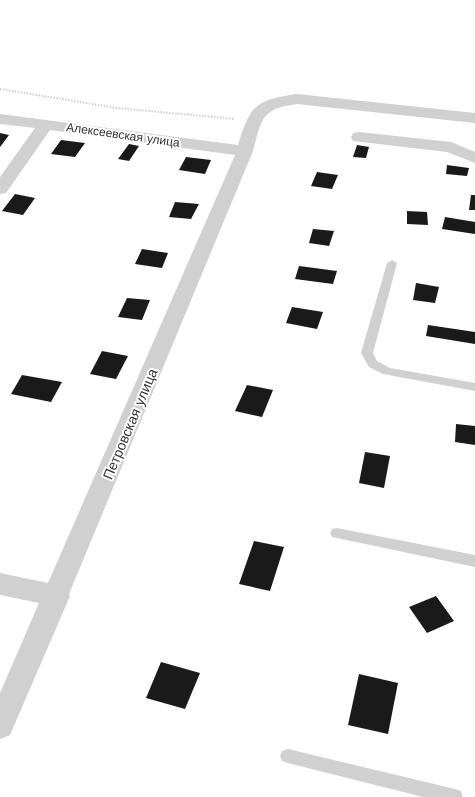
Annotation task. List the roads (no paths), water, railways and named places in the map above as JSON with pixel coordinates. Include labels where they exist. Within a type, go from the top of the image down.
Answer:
[{"type":"street","name":"Петровская улица","points":[[0,726],[57,596],[245,152],[254,120],[260,110],[274,102],[297,99],[475,118]]},
{"type":"street","name":"Алексеевская улица","points":[[0,119],[245,152]]},
{"type":"street","points":[[0,189],[46,125]]},
{"type":"street","points":[[359,137],[451,148],[475,158]]},
{"type":"street","points":[[0,584],[57,596]]},
{"type":"lane","points":[[392,263],[367,353],[373,364],[387,371],[475,387]]},
{"type":"lane","points":[[337,533],[475,561]]},
{"type":"lane","points":[[288,756],[455,797]]}]
